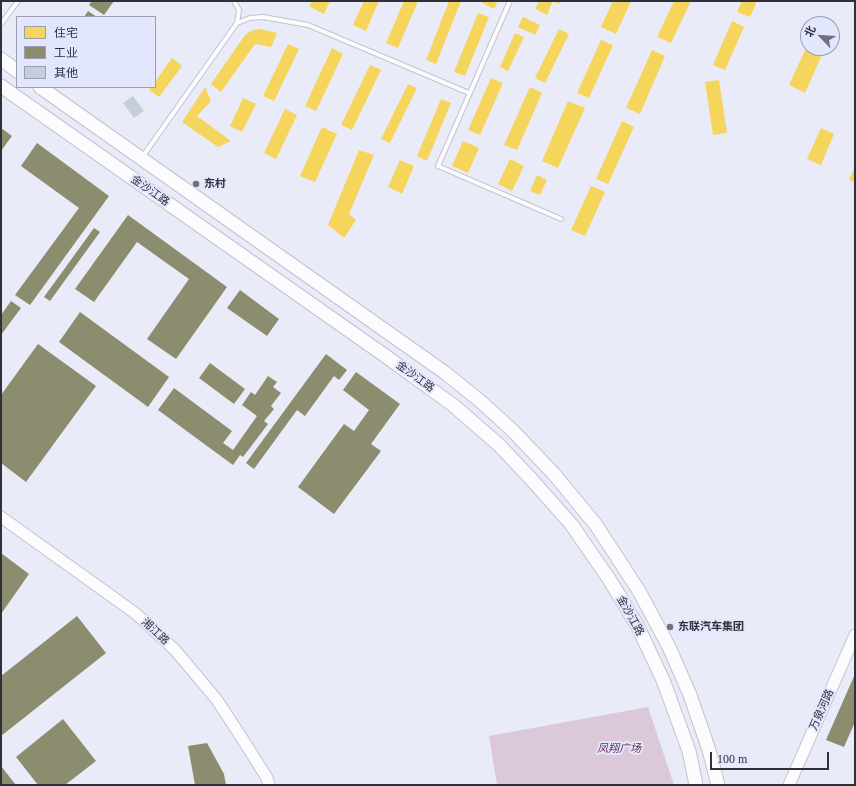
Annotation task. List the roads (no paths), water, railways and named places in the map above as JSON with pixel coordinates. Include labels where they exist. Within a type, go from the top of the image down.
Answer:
[{"type":"main road","points":[[1,59],[16,69]]},
{"type":"main road","name":"金沙江路","points":[[1,86],[384,354],[453,405],[499,446],[571,524],[609,579],[637,625],[663,680],[689,751],[696,785]]},
{"type":"main road","name":"金沙江路","points":[[41,88],[444,372],[479,400],[512,430],[554,474],[596,524],[639,591],[669,647],[690,695],[709,750],[718,785]]},
{"type":"street","name":"湘江路","points":[[1,517],[135,613],[175,650],[217,700],[267,778],[269,785]]},
{"type":"street","name":"万泉河路","points":[[788,785],[855,635]]},
{"type":"lane","points":[[1,24],[18,1]]},
{"type":"lane","points":[[141,158],[237,23],[239,10],[234,1]]},
{"type":"lane","points":[[510,1],[438,166],[561,219]]},
{"type":"lane","points":[[237,23],[250,18],[263,17],[308,25],[469,93]]},
{"type":"place","name":"东村","points":[[196,184]]},
{"type":"place","name":"东联汽车集团","points":[[670,627]]},
{"type":"park label","name":"凤翔广场","points":[[619,749]]}]
